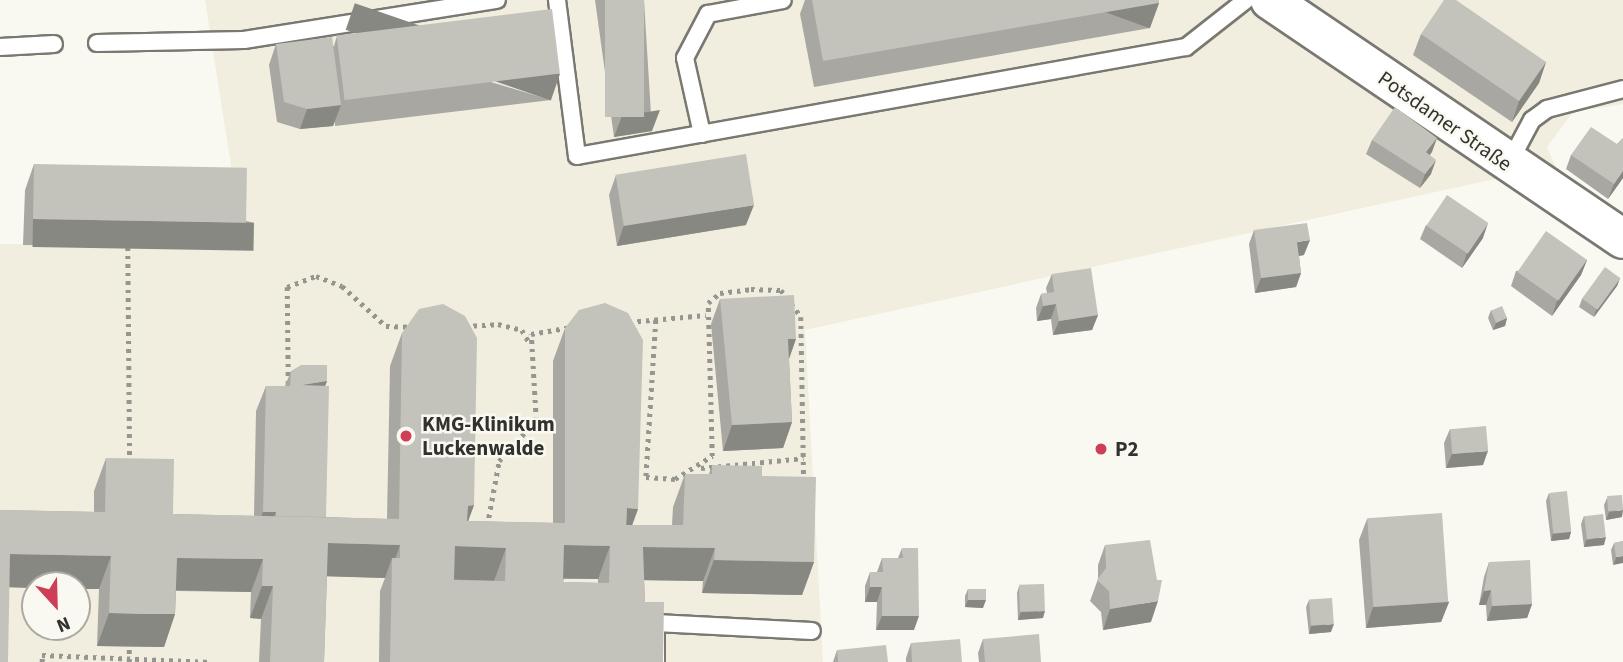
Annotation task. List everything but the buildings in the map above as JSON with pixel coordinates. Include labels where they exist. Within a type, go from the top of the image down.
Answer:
[{"type":"street","name":"Potsdamer Straße","points":[[1270,0],[1508,165],[1623,239]]},
{"type":"lane","points":[[97,43],[244,40],[497,0]]},
{"type":"lane","points":[[556,0],[577,156],[1186,47],[1246,0]]},
{"type":"lane","points":[[702,134],[685,58],[708,14],[783,0]]},
{"type":"lane","points":[[0,47],[54,44]]},
{"type":"lane","points":[[1508,165],[1532,120],[1547,109],[1623,89]]},
{"type":"lane","points":[[656,662],[656,623],[812,631]]},
{"type":"path","points":[[128,247],[130,478]]},
{"type":"path","points":[[288,397],[287,287],[316,276],[342,286],[386,326],[423,327]]},
{"type":"path","points":[[701,468],[712,456],[706,315],[720,293],[781,290],[790,298],[801,317],[804,497]]},
{"type":"path","points":[[623,323],[706,315]]},
{"type":"path","points":[[656,320],[646,477],[675,479],[701,468],[804,458]]},
{"type":"path","points":[[460,326],[498,324],[522,330],[530,342]]},
{"type":"path","points":[[486,530],[499,461],[536,420],[531,334],[586,326]]},
{"type":"path","points":[[129,647],[129,662]]},
{"type":"path","points":[[42,662],[42,655],[129,655],[212,662]]},
{"type":"shaded area","points":[[205,0],[1623,0],[1623,104],[1573,112],[1547,147],[1555,166],[805,330],[823,662],[0,662],[0,244],[244,248]]},
{"type":"place","name":"KMG-Klinikum Luckenwalde","points":[[406,436]]},
{"type":"place","name":"P2","points":[[1101,449]]}]
